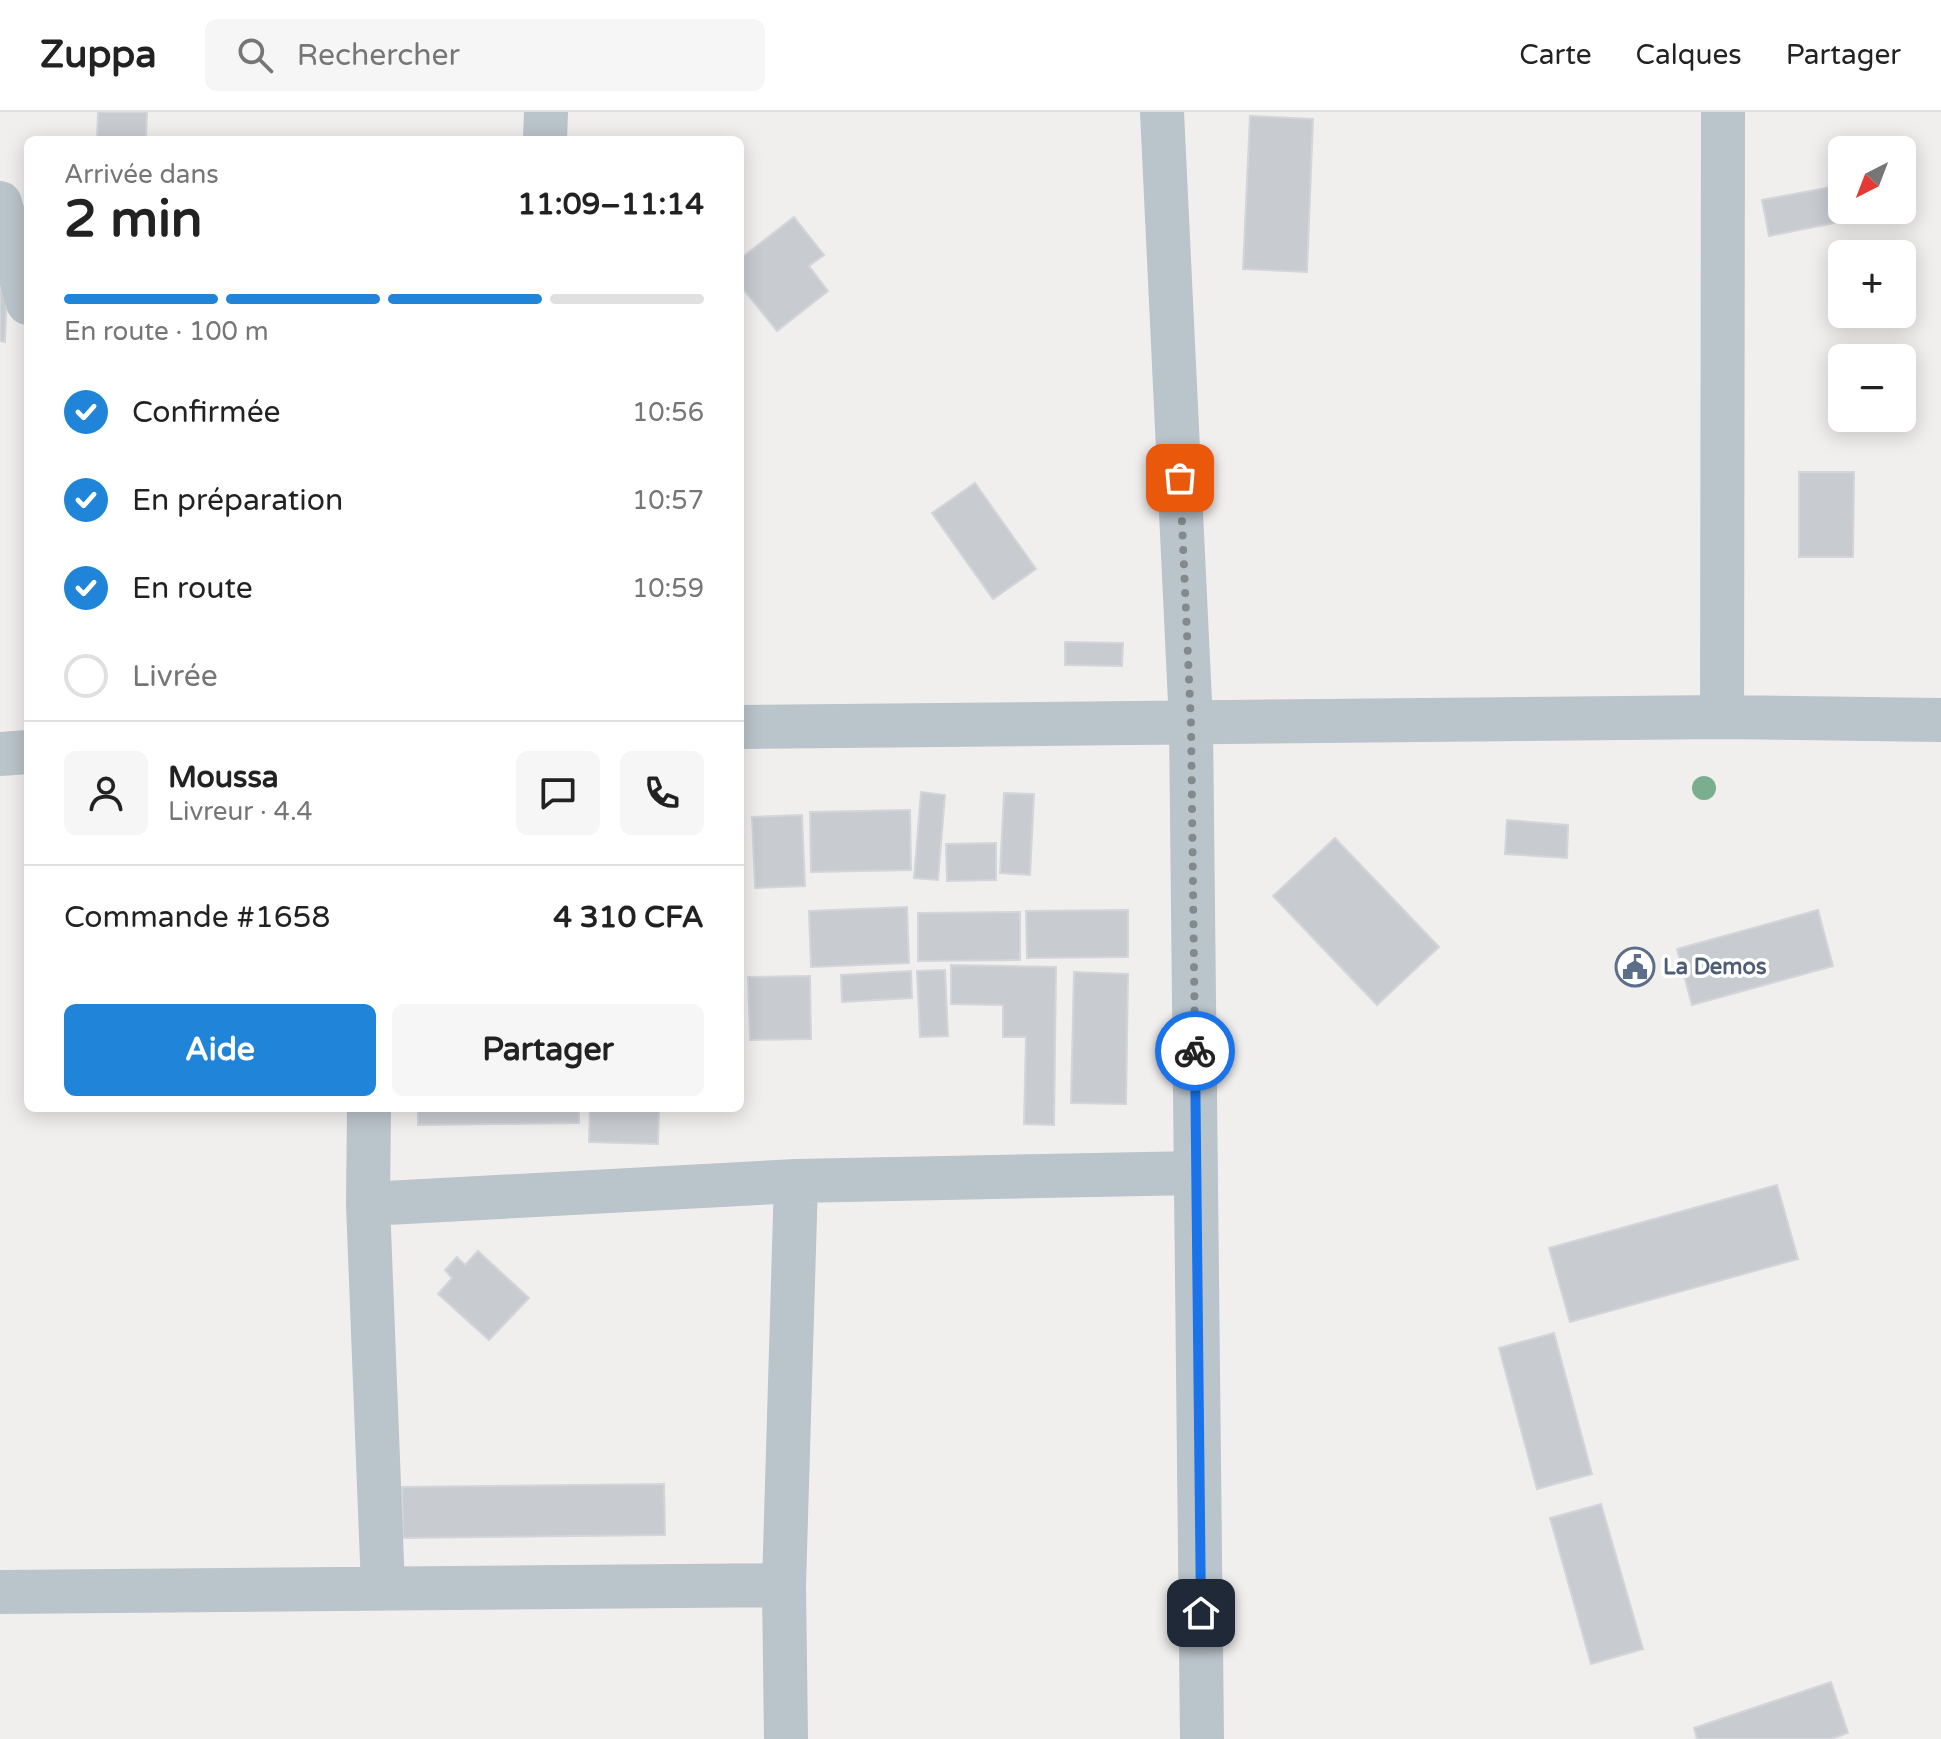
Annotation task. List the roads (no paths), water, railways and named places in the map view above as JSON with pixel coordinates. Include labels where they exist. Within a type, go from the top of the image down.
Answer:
[{"type":"street","points":[[545,136],[546,112]]},
{"type":"street","points":[[1162,112],[1191,723],[1202,1739]]},
{"type":"street","points":[[1722,717],[1723,112]]},
{"type":"street","points":[[0,203],[24,289]]},
{"type":"street","points":[[744,727],[1722,717],[1941,720]]},
{"type":"street","points":[[0,754],[24,752]]},
{"type":"street","points":[[369,1112],[368,1204],[383,1588]]},
{"type":"street","points":[[368,1204],[796,1181],[1196,1173]]},
{"type":"street","points":[[786,1739],[784,1585],[796,1181]]},
{"type":"street","points":[[0,1592],[784,1585]]},
{"type":"place","name":"La Demos","points":[[1635,967]]}]
